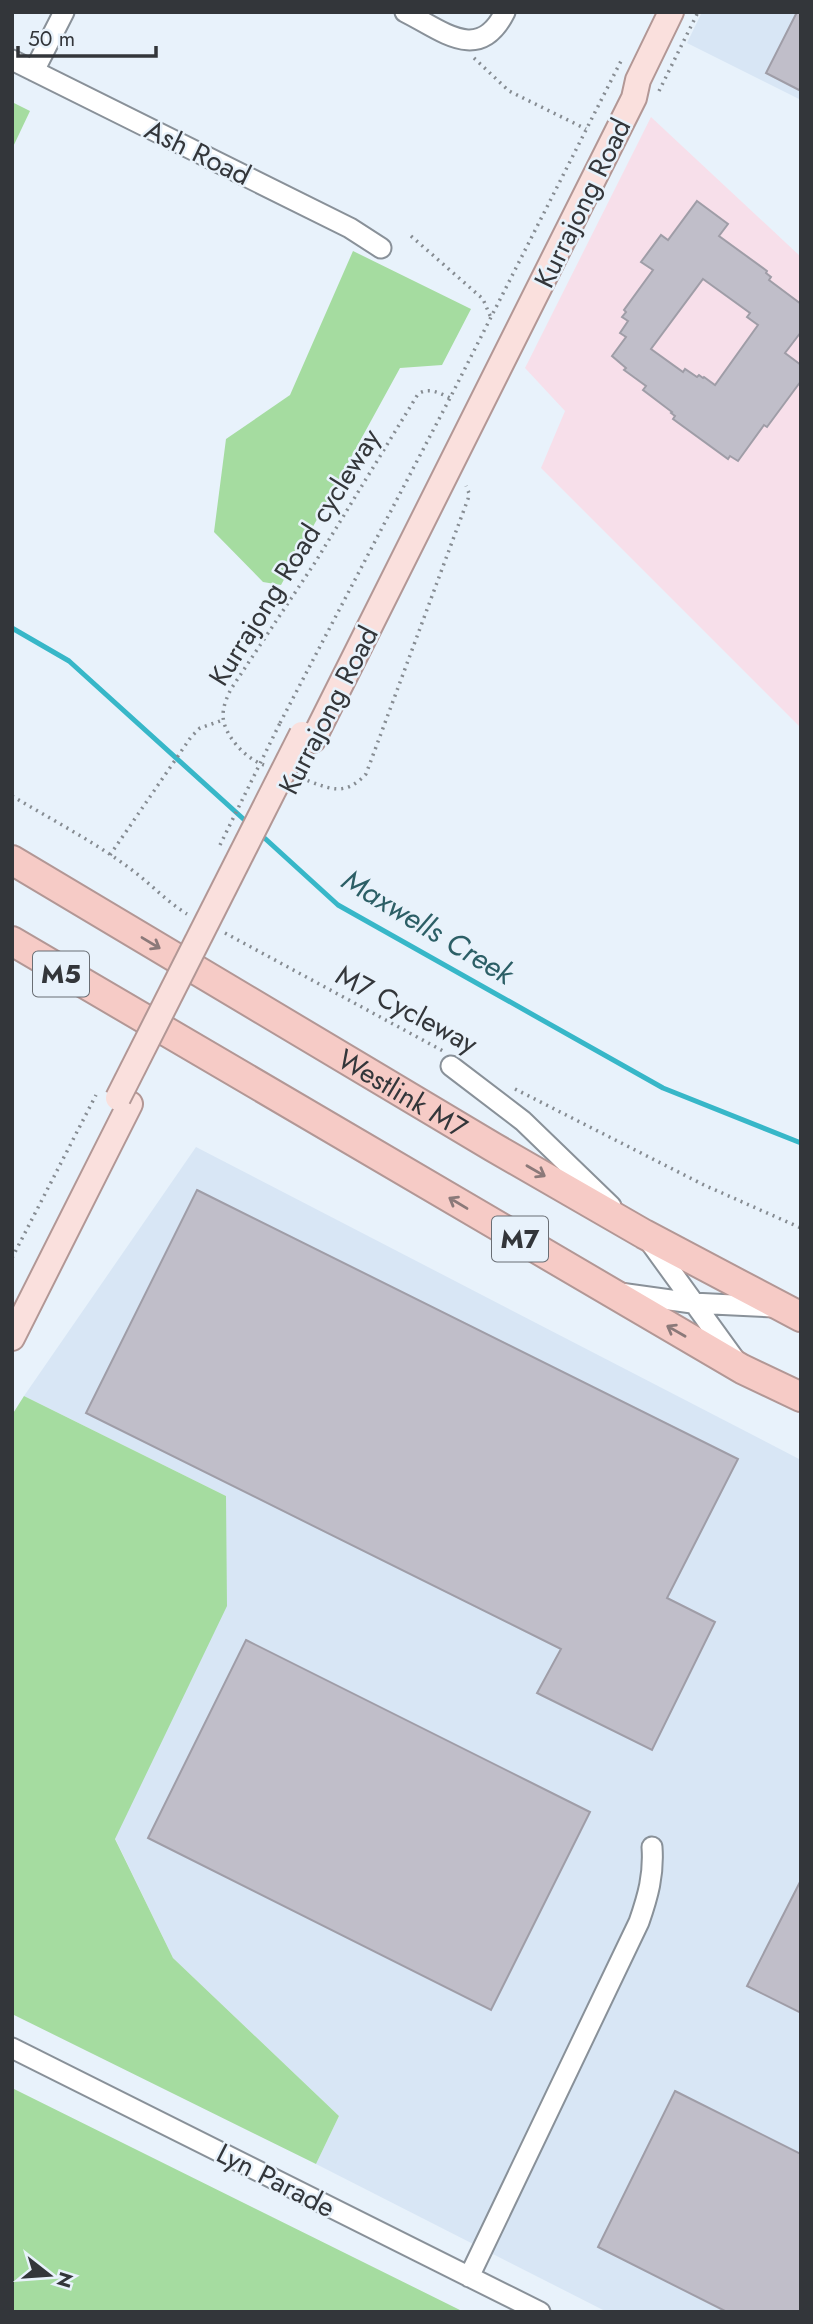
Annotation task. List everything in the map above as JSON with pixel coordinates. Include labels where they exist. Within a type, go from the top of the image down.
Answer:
[{"type":"highway","name":"Westlink M7","points":[[12,860],[639,1231],[792,1312]]},
{"type":"highway","name":"M7","points":[[12,868],[66,899],[92,908]]},
{"type":"highway","name":"M7","points":[[12,941],[742,1369],[801,1397]]},
{"type":"highway","name":"M5","points":[[12,950],[110,998]]},
{"type":"main road","name":"Kurrajong Road","points":[[12,1307],[298,732],[634,99],[638,80],[671,12]]},
{"type":"main road","name":"Kurrajong Road","points":[[12,1338],[116,1097]]},
{"type":"street","points":[[34,71],[64,12]]},
{"type":"street","points":[[405,12],[459,39],[473,41],[487,37],[505,12]]},
{"type":"street","name":"Ash Road","points":[[12,60],[350,228],[381,248]]},
{"type":"street","points":[[450,1060],[523,1121],[639,1231],[742,1369]]},
{"type":"street","points":[[609,1292],[792,1312]]},
{"type":"street","points":[[469,2277],[639,1922],[649,1895],[653,1870],[652,1847]]},
{"type":"street","name":"Lyn Parade","points":[[12,2048],[540,2312]]},
{"type":"path","points":[[655,98],[698,12]]},
{"type":"path","points":[[472,51],[480,65],[509,91],[586,130]]},
{"type":"path","name":"Kurrajong Road cycleway","points":[[298,732],[450,398],[623,57]]},
{"type":"path","points":[[411,236],[483,299],[491,318]]},
{"type":"path","name":"Kurrajong Road cycleway","points":[[269,767],[250,759],[229,735],[223,720],[231,689],[323,550],[418,394],[424,390],[433,391],[450,398]]},
{"type":"path","points":[[295,776],[340,790],[348,788],[366,774],[468,499],[466,486]]},
{"type":"path","name":"Kurrajong Road cycleway","points":[[110,855],[191,737],[200,728],[223,720]]},
{"type":"path","points":[[12,796],[110,855],[168,902],[193,917]]},
{"type":"path","name":"M7 Cycleway","points":[[214,928],[450,1060]]},
{"type":"path","points":[[508,1085],[704,1185],[801,1228]]},
{"type":"path","points":[[12,1258],[116,1097]]},
{"type":"shaded area","points":[[702,12],[801,12],[801,100],[687,43]]},
{"type":"shaded area","points":[[651,117],[801,257],[801,728],[541,468],[565,411],[525,368]]},
{"type":"shaded area","points":[[196,1147],[801,1460],[801,2312],[607,2312],[316,2164],[339,2116],[173,1958],[112,1832],[226,1496],[24,1396]]},
{"type":"green space","points":[[12,102],[30,111],[12,149]]},
{"type":"green space","points":[[353,251],[471,309],[442,365],[400,368],[281,585],[263,582],[214,532],[226,439],[290,395]]},
{"type":"green space","points":[[24,1396],[226,1496],[227,1606],[115,1839],[173,1958],[339,2116],[316,2164],[12,2014],[12,1415]]},
{"type":"green space","points":[[12,2088],[464,2312],[12,2312]]},
{"type":"building","points":[[797,12],[801,12],[801,91],[766,73]]},
{"type":"building","points":[[697,201],[728,224],[719,236],[767,271],[771,277],[769,280],[801,304],[801,332],[785,353],[801,365],[801,381],[738,461],[730,456],[728,459],[673,419],[675,416],[672,412],[643,390],[646,386],[624,370],[626,368],[612,356],[626,337],[620,333],[628,321],[622,317],[626,312],[624,310],[653,270],[641,262],[661,235],[668,240]],"holes":[[[703,279],[750,313],[747,317],[758,325],[715,385],[685,369],[683,372],[651,349]]]},
{"type":"building","points":[[197,1190],[738,1459],[667,1598],[715,1622],[652,1750],[537,1693],[561,1649],[86,1413]]},
{"type":"building","points":[[246,1640],[590,1812],[491,2010],[148,1838]]},
{"type":"building","points":[[801,1880],[801,2013],[747,1986]]},
{"type":"building","points":[[675,2091],[801,2154],[801,2312],[727,2312],[598,2247]]},
{"type":"waterway","name":"Maxwells Creek","points":[[12,628],[69,661],[249,824]]},
{"type":"waterway","name":"Maxwells Creek","points":[[259,833],[338,905],[663,1088],[801,1143]]}]
